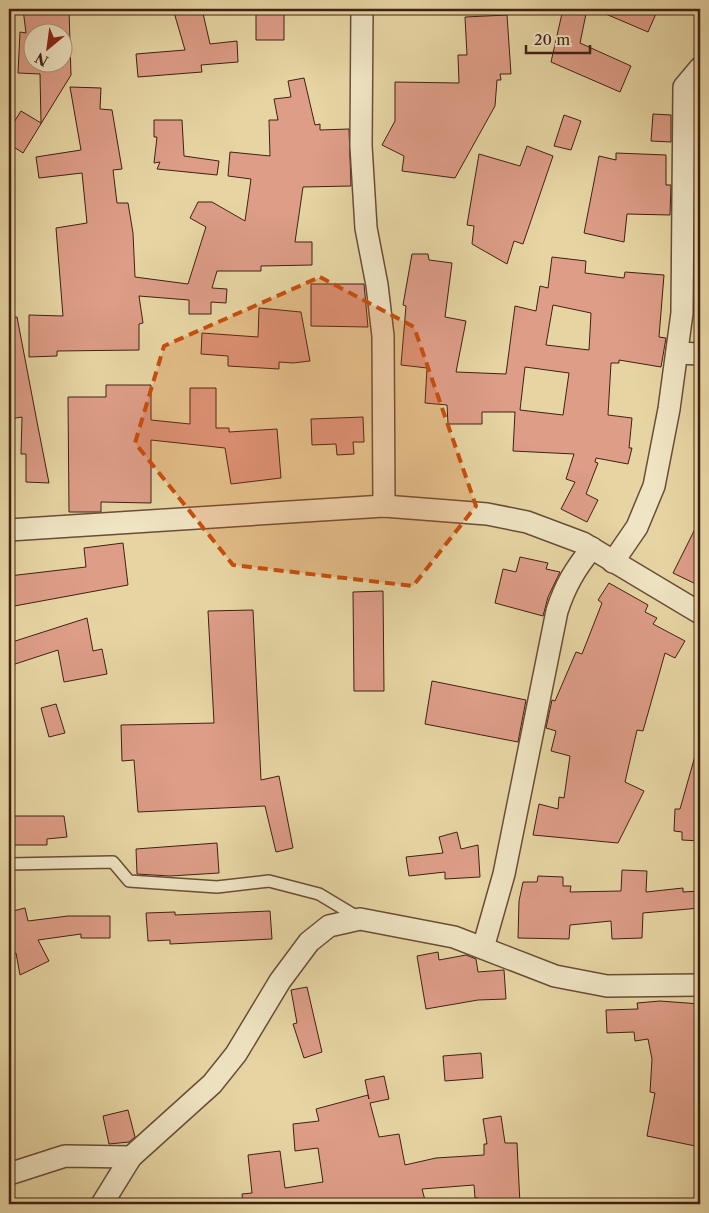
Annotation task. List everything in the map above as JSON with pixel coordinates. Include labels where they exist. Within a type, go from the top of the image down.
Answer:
[{"type":"street","points":[[362,9],[361,146],[366,228],[377,285],[383,336],[384,506]]},
{"type":"street","points":[[613,562],[637,527],[654,486],[682,313],[684,87],[700,68]]},
{"type":"street","points":[[677,353],[700,354]]},
{"type":"street","points":[[9,530],[384,506],[495,515],[527,522],[592,548],[700,613]]},
{"type":"street","points":[[483,948],[504,874],[557,611],[564,587],[573,571],[592,548]]},
{"type":"street","points":[[102,1204],[131,1157],[212,1084],[236,1054],[280,981],[309,942],[329,926],[360,919],[454,937],[555,976],[607,986],[700,985]]},
{"type":"street","points":[[9,1174],[66,1156],[131,1157]]},
{"type":"lane","points":[[9,864],[113,862],[129,881],[217,887],[269,881],[319,894],[360,919]]},
{"type":"highlighted area","points":[[320,277],[414,327],[476,506],[413,586],[233,565],[135,443],[164,346]]},
{"type":"building","points":[[23,9],[69,9],[69,22],[25,22]]},
{"type":"building","points":[[173,9],[202,9],[210,44],[237,41],[238,62],[201,65],[202,72],[138,77],[136,54],[185,50]]},
{"type":"building","points":[[563,9],[587,9],[580,43],[631,66],[620,92],[551,62]]},
{"type":"building","points":[[594,9],[658,9],[648,32]]},
{"type":"building","points":[[284,10],[284,40],[256,40],[256,11]]},
{"type":"building","points":[[507,15],[511,74],[500,74],[501,80],[497,80],[495,106],[455,178],[402,171],[404,156],[382,145],[395,121],[395,82],[459,83],[458,55],[467,55],[465,17]]},
{"type":"building","points":[[20,32],[22,32],[22,72],[71,72],[71,75],[23,153],[9,144],[9,130],[21,111],[41,123],[40,74],[18,73]]},
{"type":"building","points":[[304,78],[315,125],[320,124],[320,130],[349,129],[351,186],[303,187],[295,242],[312,242],[312,265],[261,266],[261,271],[217,271],[212,288],[227,289],[226,303],[211,302],[211,314],[189,314],[189,300],[139,296],[143,323],[139,324],[139,350],[57,351],[57,356],[29,357],[29,315],[63,316],[56,228],[87,223],[82,173],[39,178],[36,157],[81,150],[70,87],[101,88],[100,109],[112,110],[122,169],[113,170],[117,203],[128,203],[133,233],[135,277],[188,284],[206,227],[190,218],[198,202],[212,202],[245,221],[251,179],[228,176],[230,152],[270,156],[269,120],[278,120],[274,99],[291,97],[288,81]]},
{"type":"building","points":[[653,114],[671,115],[671,142],[651,141]]},
{"type":"building","points":[[564,115],[581,121],[571,150],[554,146]]},
{"type":"building","points":[[154,120],[182,120],[184,156],[219,161],[217,175],[157,169],[160,162],[154,163],[157,137],[154,137]]},
{"type":"building","points":[[527,146],[553,156],[523,244],[514,241],[507,264],[472,244],[474,226],[467,225],[479,154],[520,166]]},
{"type":"building","points":[[616,153],[666,155],[666,185],[671,185],[670,215],[627,214],[624,242],[584,233],[599,156],[616,160]]},
{"type":"building","points":[[412,254],[428,254],[429,260],[452,263],[445,317],[466,321],[456,372],[506,374],[515,306],[536,311],[540,286],[548,288],[552,257],[586,261],[585,273],[624,278],[625,272],[664,275],[659,337],[666,338],[661,367],[619,360],[619,363],[611,363],[608,415],[632,418],[629,448],[632,448],[628,464],[596,458],[595,462],[598,463],[586,494],[598,500],[587,522],[561,509],[575,482],[566,479],[574,454],[513,451],[515,412],[482,412],[482,424],[448,424],[447,405],[425,403],[427,368],[401,365],[406,306],[403,305]],"holes":[[[553,305],[591,313],[589,350],[546,345]],[[525,367],[569,373],[563,415],[520,410]]]},
{"type":"building","points":[[311,284],[364,284],[368,327],[311,326]]},
{"type":"building","points":[[259,308],[301,312],[310,361],[279,362],[279,369],[228,366],[228,356],[201,354],[202,333],[258,337]]},
{"type":"building","points":[[17,317],[49,483],[26,482],[26,454],[21,454],[22,417],[9,419],[9,318]]},
{"type":"building","points":[[106,385],[151,385],[151,420],[190,424],[190,388],[216,388],[216,428],[229,428],[229,432],[277,429],[281,478],[231,484],[225,448],[151,440],[151,503],[101,502],[101,512],[69,512],[68,397],[106,397]]},
{"type":"building","points":[[363,417],[364,442],[353,442],[354,454],[337,455],[336,444],[312,445],[311,419]]},
{"type":"building","points":[[700,519],[700,586],[673,573]]},
{"type":"building","points":[[123,543],[128,585],[9,607],[9,576],[86,567],[84,548]]},
{"type":"building","points":[[520,557],[548,563],[546,569],[560,572],[548,597],[543,616],[495,603],[503,569],[516,572]]},
{"type":"building","points":[[609,583],[648,605],[645,612],[657,618],[653,624],[685,641],[675,658],[665,653],[643,731],[637,730],[625,782],[644,791],[618,843],[533,835],[539,804],[558,809],[559,797],[564,798],[570,756],[551,751],[556,731],[546,728],[552,700],[555,701],[576,652],[582,654],[602,603],[598,600]]},
{"type":"building","points":[[383,591],[384,691],[354,691],[353,592]]},
{"type":"building","points":[[253,610],[261,780],[279,776],[293,848],[276,852],[265,806],[138,812],[134,760],[122,761],[121,725],[214,723],[208,611]]},
{"type":"building","points":[[87,618],[93,651],[102,649],[107,674],[64,682],[58,650],[9,666],[9,643]]},
{"type":"building","points":[[432,681],[526,700],[518,742],[425,724]]},
{"type":"building","points":[[56,704],[65,733],[49,737],[41,708]]},
{"type":"building","points":[[695,756],[700,757],[700,841],[682,840],[682,832],[674,831],[675,809],[680,809]]},
{"type":"building","points":[[10,816],[64,816],[67,837],[47,839],[47,845],[10,845]]},
{"type":"building","points":[[457,832],[461,849],[478,845],[480,877],[445,879],[445,872],[409,876],[406,857],[443,853],[439,837]]},
{"type":"building","points":[[217,843],[219,873],[170,876],[137,874],[136,849]]},
{"type":"building","points":[[622,870],[647,871],[646,892],[683,888],[683,892],[700,891],[700,908],[643,913],[642,938],[612,939],[611,921],[570,925],[569,939],[518,938],[519,901],[523,882],[537,882],[538,876],[563,877],[563,886],[571,886],[570,892],[621,891]]},
{"type":"building","points":[[25,908],[28,921],[68,916],[110,916],[110,938],[81,938],[81,934],[38,940],[49,961],[20,975],[16,953],[9,956],[9,912]]},
{"type":"building","points":[[270,911],[272,939],[170,944],[170,940],[148,941],[146,913],[175,912],[175,915]]},
{"type":"building","points":[[438,952],[439,960],[466,955],[476,959],[478,972],[504,970],[506,999],[478,1000],[426,1009],[417,956]]},
{"type":"building","points":[[307,987],[322,1052],[304,1058],[293,1024],[297,1023],[291,990]]},
{"type":"building","points":[[660,1001],[700,1004],[700,1147],[647,1136],[655,1093],[650,1092],[652,1059],[648,1039],[635,1041],[634,1032],[607,1033],[606,1010],[638,1009],[637,1003]]},
{"type":"building","points":[[481,1053],[483,1078],[445,1081],[443,1056]]},
{"type":"building","points":[[384,1076],[389,1099],[370,1103],[379,1137],[399,1134],[405,1165],[436,1158],[484,1155],[484,1144],[487,1144],[483,1119],[501,1116],[505,1143],[517,1143],[520,1204],[479,1204],[478,1198],[475,1198],[474,1185],[422,1189],[426,1204],[243,1204],[242,1194],[252,1193],[248,1155],[280,1151],[285,1188],[323,1182],[318,1148],[295,1151],[293,1124],[319,1121],[316,1109],[368,1095],[369,1099],[365,1080]]},
{"type":"building","points":[[128,1110],[135,1137],[129,1142],[109,1144],[103,1116]]}]
